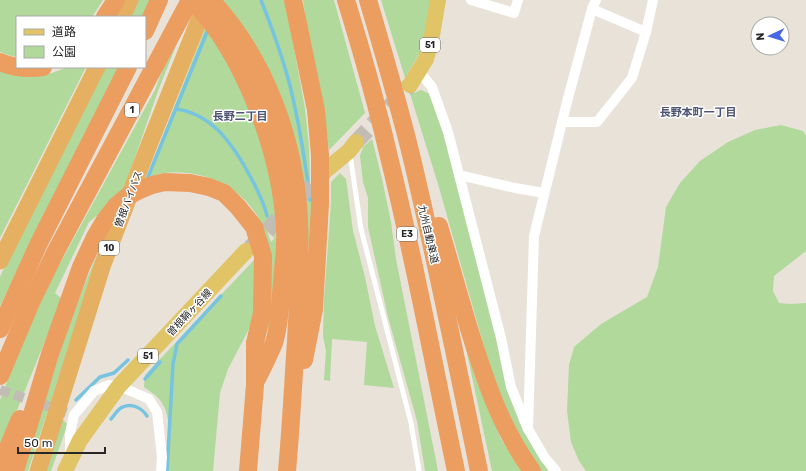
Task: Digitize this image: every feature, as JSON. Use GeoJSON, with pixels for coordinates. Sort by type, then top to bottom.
{"type":"FeatureCollection","features":[{"type":"Feature","properties":{"kind":"highway"},"geometry":{"type":"LineString","coordinates":[[106,16],[116,0]]}},
{"type":"Feature","properties":{"kind":"highway"},"geometry":{"type":"LineString","coordinates":[[122,16],[130,0]]}},
{"type":"Feature","properties":{"kind":"highway"},"geometry":{"type":"LineString","coordinates":[[146,29],[159,0]]}},
{"type":"Feature","properties":{"kind":"highway"},"geometry":{"type":"LineString","coordinates":[[191,0],[214,27],[231,54],[249,88],[265,128],[280,185],[285,229],[285,257],[279,318],[274,342],[255,385]]}},
{"type":"Feature","properties":{"kind":"highway","name":"1"},"geometry":{"type":"LineString","coordinates":[[0,376],[32,300],[83,200],[191,0]]}},
{"type":"Feature","properties":{"kind":"highway"},"geometry":{"type":"LineString","coordinates":[[290,438],[314,309],[320,204],[320,155],[316,110],[293,0]]}},
{"type":"Feature","properties":{"kind":"highway","name":"E3"},"geometry":{"type":"LineString","coordinates":[[346,0],[365,63],[390,158],[414,265],[455,470]]}},
{"type":"Feature","properties":{"kind":"highway","name":"九州自動車道"},"geometry":{"type":"LineString","coordinates":[[368,0],[385,56],[413,162],[436,263],[479,471]]}},
{"type":"Feature","properties":{"kind":"highway"},"geometry":{"type":"LineString","coordinates":[[212,3],[229,21],[245,45],[268,86],[282,123],[295,179],[299,221],[299,278],[287,471]]}},
{"type":"Feature","properties":{"kind":"highway","name":"曽根バイパス"},"geometry":{"type":"LineString","coordinates":[[38,471],[103,264],[212,3]]}},
{"type":"Feature","properties":{"kind":"highway"},"geometry":{"type":"LineString","coordinates":[[385,56],[432,200],[484,377],[507,432],[532,471]]}},
{"type":"Feature","properties":{"kind":"highway"},"geometry":{"type":"LineString","coordinates":[[0,62],[16,67]]}},
{"type":"Feature","properties":{"kind":"highway"},"geometry":{"type":"LineString","coordinates":[[23,68],[36,68]]}},
{"type":"Feature","properties":{"kind":"highway"},"geometry":{"type":"LineString","coordinates":[[0,261],[96,68]]}},
{"type":"Feature","properties":{"kind":"highway","name":"1"},"geometry":{"type":"LineString","coordinates":[[0,329],[39,243],[128,68]]}},
{"type":"Feature","properties":{"kind":"highway"},"geometry":{"type":"LineString","coordinates":[[15,471],[50,354],[81,267],[95,237],[105,220],[116,206],[128,196],[152,184],[166,182],[190,183],[209,187],[224,193],[238,207],[254,227],[263,256],[262,313],[254,343],[255,385],[248,471]]}},
{"type":"Feature","properties":{"kind":"highway"},"geometry":{"type":"LineString","coordinates":[[0,467],[50,354]]}},
{"type":"Feature","properties":{"kind":"main road","name":"51"},"geometry":{"type":"LineString","coordinates":[[410,85],[426,59],[431,42],[438,0]]}},
{"type":"Feature","properties":{"kind":"main road"},"geometry":{"type":"LineString","coordinates":[[325,171],[353,147]]}},
{"type":"Feature","properties":{"kind":"main road","name":"曽根鞘ヶ谷線"},"geometry":{"type":"LineString","coordinates":[[67,466],[80,440],[119,386],[246,252]]}},
{"type":"Feature","properties":{"kind":"street"},"geometry":{"type":"LineString","coordinates":[[471,0],[514,14],[518,0]]}},
{"type":"Feature","properties":{"kind":"street"},"geometry":{"type":"LineString","coordinates":[[562,122],[597,122],[632,78],[646,32],[653,0]]}},
{"type":"Feature","properties":{"kind":"street"},"geometry":{"type":"LineString","coordinates":[[528,429],[534,236],[562,122],[594,5],[646,32]]}},
{"type":"Feature","properties":{"kind":"street"},"geometry":{"type":"LineString","coordinates":[[418,70],[432,87],[448,132],[501,338],[511,386],[528,429],[545,458],[556,471]]}},
{"type":"Feature","properties":{"kind":"street"},"geometry":{"type":"LineString","coordinates":[[459,175],[544,193]]}},
{"type":"Feature","properties":{"kind":"street"},"geometry":{"type":"LineString","coordinates":[[119,386],[149,399],[157,412],[162,457],[161,471]]}},
{"type":"Feature","properties":{"kind":"lane"},"geometry":{"type":"LineString","coordinates":[[353,147],[360,229],[411,423],[419,471]]}},
{"type":"Feature","properties":{"kind":"green space"},"geometry":{"type":"Polygon","coordinates":[[[0,0],[103,0],[93,16],[16,16],[16,57],[0,52],[0,0]]]}},
{"type":"Feature","properties":{"kind":"green space"},"geometry":{"type":"Polygon","coordinates":[[[137,0],[151,0],[144,16],[129,16],[137,0]]]}},
{"type":"Feature","properties":{"kind":"green space"},"geometry":{"type":"Polygon","coordinates":[[[221,0],[285,0],[305,108],[309,146],[311,205],[307,270],[221,0]]]}},
{"type":"Feature","properties":{"kind":"green space"},"geometry":{"type":"Polygon","coordinates":[[[303,0],[334,0],[365,113],[329,150],[323,105],[307,30],[303,0]]]}},
{"type":"Feature","properties":{"kind":"green space"},"geometry":{"type":"Polygon","coordinates":[[[381,0],[434,0],[430,36],[407,74],[414,93],[421,90],[435,98],[519,422],[548,471],[541,471],[521,443],[498,390],[489,364],[438,184],[381,0]]]}},
{"type":"Feature","properties":{"kind":"green space"},"geometry":{"type":"Polygon","coordinates":[[[187,18],[158,91],[124,189],[89,222],[55,293],[62,299],[0,452],[0,400],[46,289],[155,90],[168,55],[187,18]]]}},
{"type":"Feature","properties":{"kind":"green space"},"geometry":{"type":"Polygon","coordinates":[[[205,29],[219,48],[249,104],[270,174],[275,210],[276,246],[270,333],[268,333],[261,223],[254,210],[233,190],[207,177],[178,172],[163,173],[146,178],[205,29]],[[268,219],[264,222],[271,242],[274,239],[268,219]]]}},
{"type":"Feature","properties":{"kind":"green space"},"geometry":{"type":"Polygon","coordinates":[[[64,68],[85,68],[0,238],[0,71],[8,74],[34,76],[64,68]]]}},
{"type":"Feature","properties":{"kind":"green space"},"geometry":{"type":"Polygon","coordinates":[[[103,68],[120,68],[0,306],[0,277],[14,246],[103,68]]]}},
{"type":"Feature","properties":{"kind":"green space"},"geometry":{"type":"Polygon","coordinates":[[[781,125],[803,131],[806,136],[806,251],[774,276],[773,291],[779,303],[806,303],[806,471],[586,471],[579,461],[571,442],[567,411],[569,365],[574,347],[601,324],[647,297],[658,267],[666,207],[680,183],[700,161],[728,142],[755,130],[781,125]]]}},
{"type":"Feature","properties":{"kind":"green space"},"geometry":{"type":"Polygon","coordinates":[[[372,139],[391,222],[396,259],[438,471],[425,471],[417,421],[388,317],[368,227],[368,198],[363,182],[360,156],[363,147],[372,139]]]}},
{"type":"Feature","properties":{"kind":"green space"},"geometry":{"type":"Polygon","coordinates":[[[340,173],[346,179],[353,231],[365,277],[375,326],[394,388],[364,385],[367,342],[332,339],[330,381],[324,380],[326,351],[323,336],[324,300],[331,182],[340,173]]]}},
{"type":"Feature","properties":{"kind":"green space"},"geometry":{"type":"Polygon","coordinates":[[[105,237],[28,471],[24,471],[70,323],[92,265],[105,237]]]}},
{"type":"Feature","properties":{"kind":"green space"},"geometry":{"type":"Polygon","coordinates":[[[256,258],[256,307],[250,327],[228,369],[220,393],[213,471],[166,471],[169,424],[164,406],[154,394],[144,387],[145,375],[256,258]]]}},
{"type":"Feature","properties":{"kind":"green space"},"geometry":{"type":"Polygon","coordinates":[[[464,339],[477,382],[501,439],[521,471],[492,471],[464,339]]]}},
{"type":"Feature","properties":{"kind":"green space"},"geometry":{"type":"Polygon","coordinates":[[[62,419],[67,424],[66,429],[51,471],[45,471],[62,419]]]}},
{"type":"Feature","properties":{"kind":"waterway"},"geometry":{"type":"LineString","coordinates":[[261,0],[288,77],[297,115],[310,200]]}},
{"type":"Feature","properties":{"kind":"waterway"},"geometry":{"type":"LineString","coordinates":[[148,177],[207,32]]}},
{"type":"Feature","properties":{"kind":"waterway"},"geometry":{"type":"LineString","coordinates":[[176,109],[201,117],[221,133],[244,165],[262,201],[267,216]]}},
{"type":"Feature","properties":{"kind":"waterway"},"geometry":{"type":"LineString","coordinates":[[167,471],[173,364],[177,344],[221,296]]}},
{"type":"Feature","properties":{"kind":"waterway"},"geometry":{"type":"LineString","coordinates":[[76,400],[100,377],[114,373],[128,360]]}},
{"type":"Feature","properties":{"kind":"waterway"},"geometry":{"type":"LineString","coordinates":[[145,379],[160,362]]}},
{"type":"Feature","properties":{"kind":"waterway"},"geometry":{"type":"LineString","coordinates":[[111,419],[121,408],[126,406],[133,406],[140,409],[147,416]]}},
{"type":"Feature","properties":{"kind":"tunnel"},"geometry":{"type":"LineString","coordinates":[[356,142],[410,85]]}},
{"type":"Feature","properties":{"kind":"tunnel"},"geometry":{"type":"LineString","coordinates":[[250,248],[325,171]]}},
{"type":"Feature","properties":{"kind":"tunnel"},"geometry":{"type":"LineString","coordinates":[[0,390],[74,415]]}},
{"type":"Feature","properties":{"kind":"district","name":"長野本町一丁目"},"geometry":{"type":"Point","coordinates":[698,112]}},
{"type":"Feature","properties":{"kind":"district","name":"長野二丁目"},"geometry":{"type":"Point","coordinates":[240,116]}}]}
